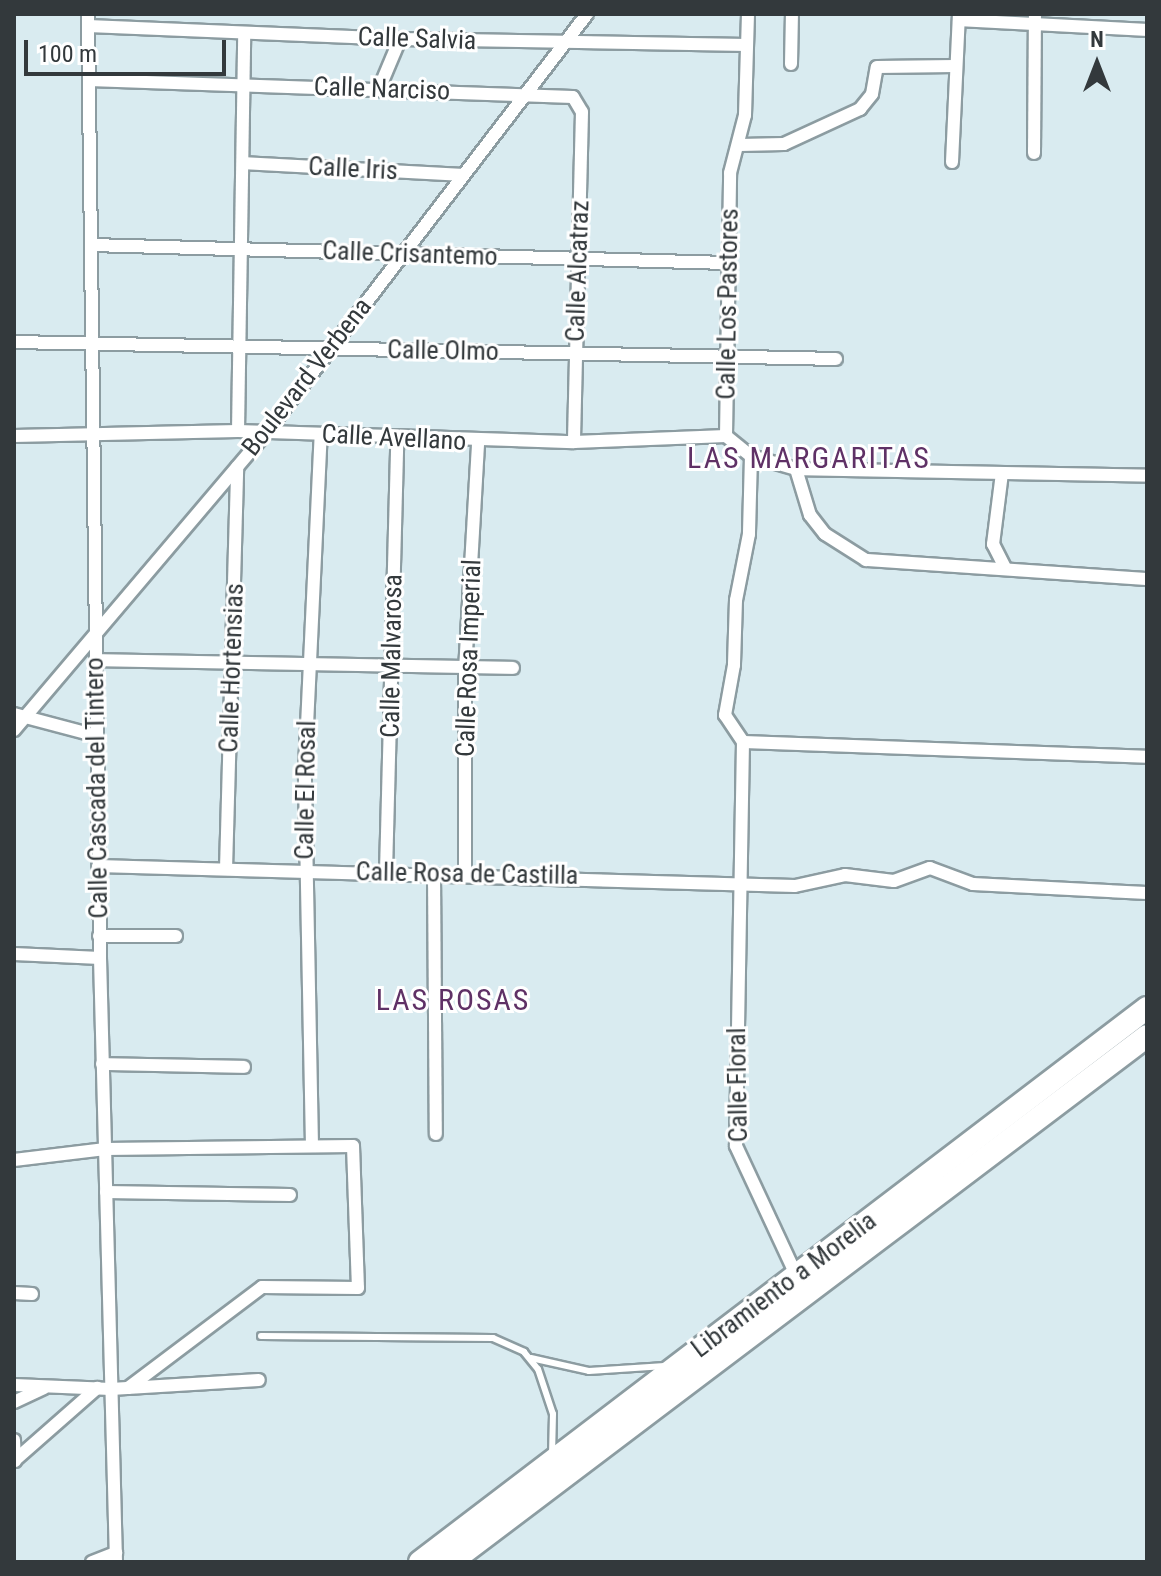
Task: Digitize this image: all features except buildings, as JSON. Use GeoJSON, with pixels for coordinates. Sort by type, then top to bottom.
{"type":"FeatureCollection","features":[{"type":"Feature","properties":{"kind":"highway","name":"Libramiento a Morelia"},"geometry":{"type":"LineString","coordinates":[[420,1562],[1147,1008]]}},
{"type":"Feature","properties":{"kind":"highway","name":"Libramiento a Morelia"},"geometry":{"type":"LineString","coordinates":[[451,1562],[1147,1036]]}},
{"type":"Feature","properties":{"kind":"street"},"geometry":{"type":"LineString","coordinates":[[165,14],[165,30]]}},
{"type":"Feature","properties":{"kind":"street","name":"Boulevard Verbena"},"geometry":{"type":"LineString","coordinates":[[14,730],[20,715],[96,633],[267,432],[587,14]]}},
{"type":"Feature","properties":{"kind":"street","name":"Calle Los Pastores"},"geometry":{"type":"LineString","coordinates":[[726,436],[730,173],[740,145],[748,14]]}},
{"type":"Feature","properties":{"kind":"street"},"geometry":{"type":"LineString","coordinates":[[791,64],[792,14]]}},
{"type":"Feature","properties":{"kind":"street"},"geometry":{"type":"LineString","coordinates":[[952,162],[959,17],[1035,19],[1147,30]]}},
{"type":"Feature","properties":{"kind":"street"},"geometry":{"type":"LineString","coordinates":[[1034,153],[1035,19]]}},
{"type":"Feature","properties":{"kind":"street","name":"Calle Salvia"},"geometry":{"type":"LineString","coordinates":[[88,20],[165,30],[400,39],[747,45]]}},
{"type":"Feature","properties":{"kind":"street","name":"Calle Cascada del Tintero"},"geometry":{"type":"LineString","coordinates":[[88,20],[99,936],[116,1558]]}},
{"type":"Feature","properties":{"kind":"street"},"geometry":{"type":"LineString","coordinates":[[238,431],[244,33]]}},
{"type":"Feature","properties":{"kind":"street"},"geometry":{"type":"LineString","coordinates":[[379,89],[400,39]]}},
{"type":"Feature","properties":{"kind":"street"},"geometry":{"type":"LineString","coordinates":[[740,145],[784,144],[860,109],[872,94],[877,67],[955,66]]}},
{"type":"Feature","properties":{"kind":"street","name":"Calle Narciso"},"geometry":{"type":"LineString","coordinates":[[89,80],[568,95],[577,101]]}},
{"type":"Feature","properties":{"kind":"street","name":"Calle Alcatraz"},"geometry":{"type":"LineString","coordinates":[[574,442],[582,112],[577,101]]}},
{"type":"Feature","properties":{"kind":"street","name":"Calle Iris"},"geometry":{"type":"LineString","coordinates":[[243,163],[463,175]]}},
{"type":"Feature","properties":{"kind":"street","name":"Calle Crisantemo"},"geometry":{"type":"LineString","coordinates":[[91,245],[729,263]]}},
{"type":"Feature","properties":{"kind":"street","name":"Calle Olmo"},"geometry":{"type":"LineString","coordinates":[[14,342],[241,343],[286,350],[329,348],[836,359]]}},
{"type":"Feature","properties":{"kind":"street","name":"Calle Avellano"},"geometry":{"type":"LineString","coordinates":[[14,436],[93,437],[238,431],[478,442],[726,436]]}},
{"type":"Feature","properties":{"kind":"street","name":"Calle El Rosal"},"geometry":{"type":"LineString","coordinates":[[312,1146],[305,871],[308,666],[321,434]]}},
{"type":"Feature","properties":{"kind":"street"},"geometry":{"type":"LineString","coordinates":[[726,436],[751,456],[796,469],[1147,476]]}},
{"type":"Feature","properties":{"kind":"street","name":"Calle Malvarosa"},"geometry":{"type":"LineString","coordinates":[[386,872],[397,439]]}},
{"type":"Feature","properties":{"kind":"street","name":"Calle Rosa Imperial"},"geometry":{"type":"LineString","coordinates":[[465,874],[465,670],[478,442]]}},
{"type":"Feature","properties":{"kind":"street"},"geometry":{"type":"LineString","coordinates":[[751,456],[749,534],[736,600],[734,665],[725,715],[743,742],[1147,757]]}},
{"type":"Feature","properties":{"kind":"street","name":"Calle Hortensias"},"geometry":{"type":"LineString","coordinates":[[226,869],[237,467]]}},
{"type":"Feature","properties":{"kind":"street"},"geometry":{"type":"LineString","coordinates":[[796,469],[805,503],[825,534],[866,560],[1147,579]]}},
{"type":"Feature","properties":{"kind":"street"},"geometry":{"type":"LineString","coordinates":[[1002,473],[993,544],[1006,569]]}},
{"type":"Feature","properties":{"kind":"street"},"geometry":{"type":"LineString","coordinates":[[96,660],[465,670],[513,668]]}},
{"type":"Feature","properties":{"kind":"street"},"geometry":{"type":"LineString","coordinates":[[20,715],[97,736]]}},
{"type":"Feature","properties":{"kind":"street","name":"Calle Floral"},"geometry":{"type":"LineString","coordinates":[[743,742],[736,1146],[797,1277]]}},
{"type":"Feature","properties":{"kind":"street","name":"Calle Rosa de Castilla"},"geometry":{"type":"LineString","coordinates":[[98,866],[740,880],[795,886],[845,875],[894,881],[930,868],[973,884],[1147,893]]}},
{"type":"Feature","properties":{"kind":"street"},"geometry":{"type":"LineString","coordinates":[[434,874],[436,1134]]}},
{"type":"Feature","properties":{"kind":"street"},"geometry":{"type":"LineString","coordinates":[[99,936],[176,936]]}},
{"type":"Feature","properties":{"kind":"street"},"geometry":{"type":"LineString","coordinates":[[14,954],[100,958]]}},
{"type":"Feature","properties":{"kind":"street"},"geometry":{"type":"LineString","coordinates":[[102,1064],[244,1067]]}},
{"type":"Feature","properties":{"kind":"street"},"geometry":{"type":"LineString","coordinates":[[14,1160],[105,1149],[353,1146],[358,1288],[262,1287],[128,1388]]}},
{"type":"Feature","properties":{"kind":"street"},"geometry":{"type":"LineString","coordinates":[[106,1192],[290,1195]]}},
{"type":"Feature","properties":{"kind":"street"},"geometry":{"type":"LineString","coordinates":[[14,1293],[32,1294]]}},
{"type":"Feature","properties":{"kind":"street"},"geometry":{"type":"LineString","coordinates":[[14,1385],[111,1389],[259,1380]]}},
{"type":"Feature","properties":{"kind":"street"},"geometry":{"type":"LineString","coordinates":[[14,1402],[45,1387]]}},
{"type":"Feature","properties":{"kind":"street"},"geometry":{"type":"LineString","coordinates":[[14,1461],[97,1388]]}},
{"type":"Feature","properties":{"kind":"street"},"geometry":{"type":"LineString","coordinates":[[14,1440],[14,1461]]}},
{"type":"Feature","properties":{"kind":"street"},"geometry":{"type":"LineString","coordinates":[[92,1562],[116,1558]]}},
{"type":"Feature","properties":{"kind":"lane"},"geometry":{"type":"LineString","coordinates":[[261,1336],[493,1338],[531,1358],[560,1366],[619,1372],[679,1363]]}},
{"type":"Feature","properties":{"kind":"lane"},"geometry":{"type":"LineString","coordinates":[[531,1358],[553,1414],[551,1462]]}},
{"type":"Feature","properties":{"kind":"district","name":"LAS MARGARITAS"},"geometry":{"type":"Point","coordinates":[809,458]}},
{"type":"Feature","properties":{"kind":"district","name":"LAS ROSAS"},"geometry":{"type":"Point","coordinates":[453,1000]}}]}
